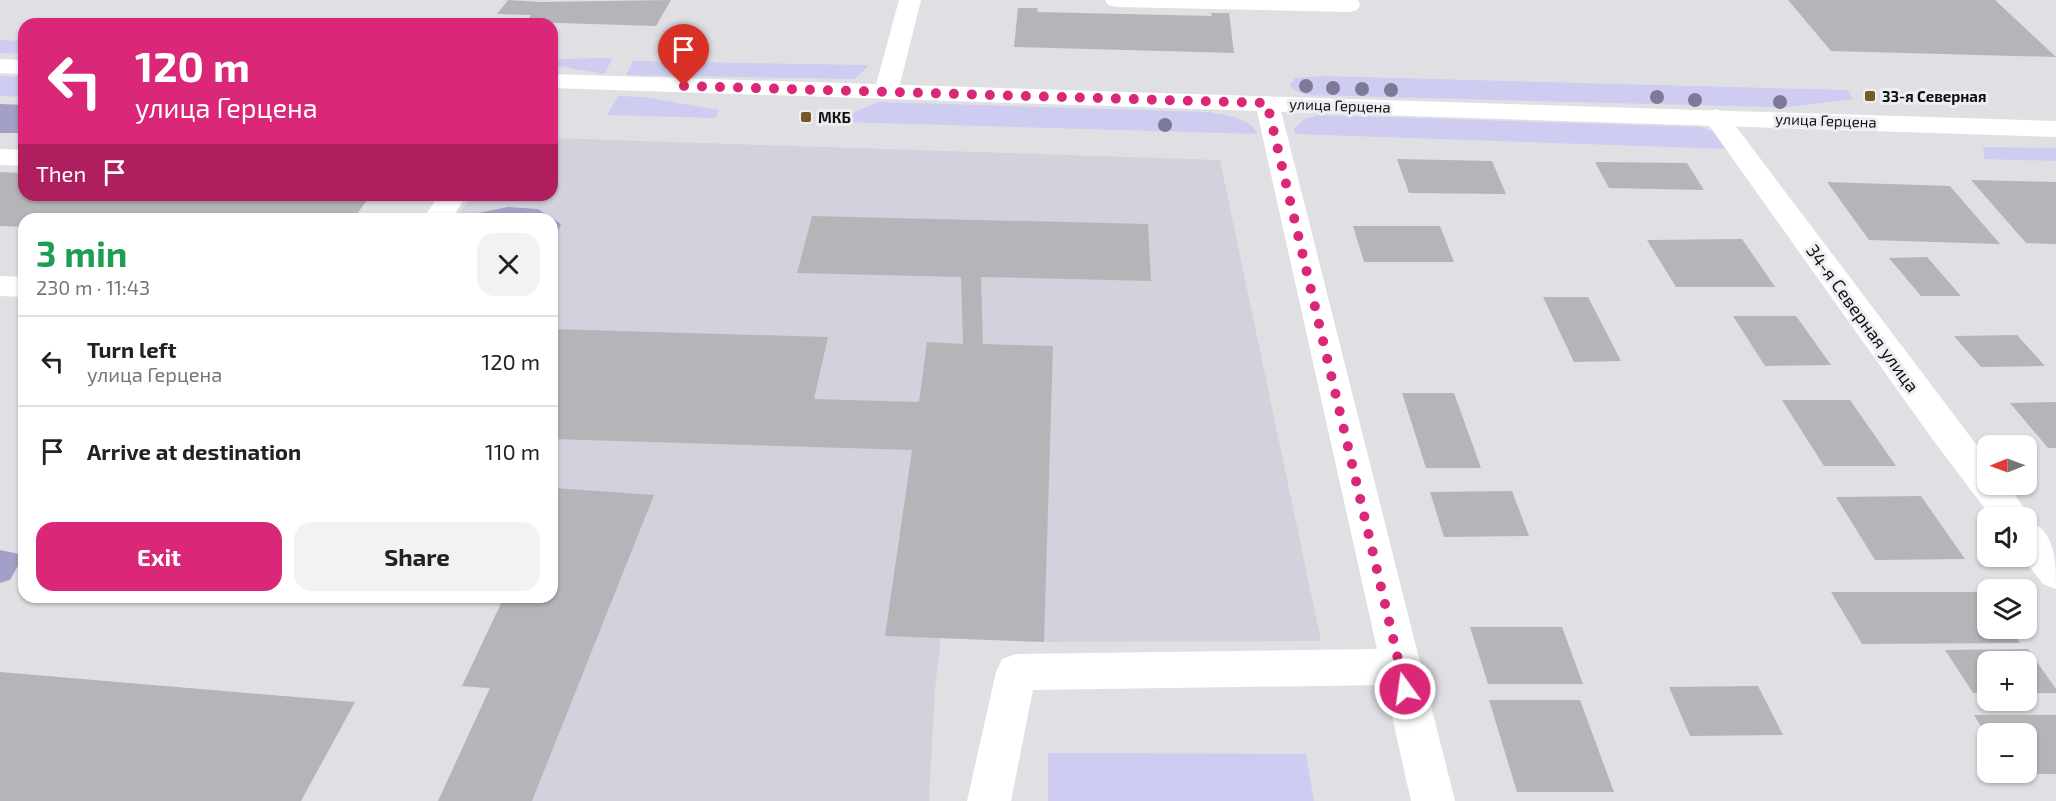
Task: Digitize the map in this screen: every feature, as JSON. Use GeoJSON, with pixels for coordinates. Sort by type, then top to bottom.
{"type":"FeatureCollection","features":[{"type":"Feature","properties":{"kind":"main road"},"geometry":{"type":"LineString","coordinates":[[886,92],[910,0]]}},
{"type":"Feature","properties":{"kind":"main road"},"geometry":{"type":"LineString","coordinates":[[1116,0],[1349,5],[1347,0]]}},
{"type":"Feature","properties":{"kind":"main road"},"geometry":{"type":"LineString","coordinates":[[0,66],[18,67]]}},
{"type":"Feature","properties":{"kind":"main road","name":"улица Герцена"},"geometry":{"type":"LineString","coordinates":[[558,81],[2056,129]]}},
{"type":"Feature","properties":{"kind":"main road"},"geometry":{"type":"LineString","coordinates":[[1267,103],[1433,801]]}},
{"type":"Feature","properties":{"kind":"main road","name":"34-я Северная улица"},"geometry":{"type":"LineString","coordinates":[[1716,117],[1945,431],[2004,507]]}},
{"type":"Feature","properties":{"kind":"main road"},"geometry":{"type":"LineString","coordinates":[[0,157],[18,158]]}},
{"type":"Feature","properties":{"kind":"main road"},"geometry":{"type":"LineString","coordinates":[[0,286],[18,287]]}},
{"type":"Feature","properties":{"kind":"main road"},"geometry":{"type":"LineString","coordinates":[[2037,549],[2056,573]]}},
{"type":"Feature","properties":{"kind":"main road"},"geometry":{"type":"LineString","coordinates":[[989,801],[1016,672],[1400,667]]}},
{"type":"Feature","properties":{"kind":"shaded area"},"geometry":{"type":"Polygon","coordinates":[[[0,40],[18,41],[18,54],[0,53],[0,40]]]}},
{"type":"Feature","properties":{"kind":"shaded area"},"geometry":{"type":"Polygon","coordinates":[[[613,58],[604,74],[558,66],[558,59],[613,58]]]}},
{"type":"Feature","properties":{"kind":"shaded area"},"geometry":{"type":"Polygon","coordinates":[[[633,61],[869,65],[855,79],[626,75],[633,61]]]}},
{"type":"Feature","properties":{"kind":"shaded area"},"geometry":{"type":"Polygon","coordinates":[[[0,76],[18,77],[18,97],[0,96],[0,76]]]}},
{"type":"Feature","properties":{"kind":"shaded area"},"geometry":{"type":"Polygon","coordinates":[[[1322,76],[1848,90],[1853,99],[1771,107],[1306,95],[1289,85],[1295,78],[1322,76]]]}},
{"type":"Feature","properties":{"kind":"shaded area"},"geometry":{"type":"Polygon","coordinates":[[[618,96],[644,97],[719,110],[716,118],[607,115],[618,96]]]}},
{"type":"Feature","properties":{"kind":"shaded area"},"geometry":{"type":"Polygon","coordinates":[[[879,102],[1210,112],[1244,121],[1258,134],[840,122],[859,110],[879,102]]]}},
{"type":"Feature","properties":{"kind":"shaded area"},"geometry":{"type":"Polygon","coordinates":[[[0,104],[18,105],[18,133],[0,133],[0,104]]]}},
{"type":"Feature","properties":{"kind":"shaded area"},"geometry":{"type":"Polygon","coordinates":[[[1319,115],[1701,127],[1718,133],[1729,149],[1295,134],[1294,129],[1304,119],[1319,115]]]}},
{"type":"Feature","properties":{"kind":"shaded area"},"geometry":{"type":"Polygon","coordinates":[[[558,138],[1220,160],[1321,641],[1044,642],[941,638],[935,688],[929,801],[438,801],[490,689],[462,686],[502,603],[558,603],[558,213],[458,213],[469,201],[558,201],[558,138]]]}},
{"type":"Feature","properties":{"kind":"shaded area"},"geometry":{"type":"Polygon","coordinates":[[[1983,147],[2056,148],[2056,161],[1984,159],[1983,147]]]}},
{"type":"Feature","properties":{"kind":"shaded area"},"geometry":{"type":"Polygon","coordinates":[[[508,207],[538,209],[544,213],[478,213],[508,207]]]}},
{"type":"Feature","properties":{"kind":"shaded area"},"geometry":{"type":"Polygon","coordinates":[[[0,550],[18,554],[18,566],[10,580],[0,583],[0,550]]]}},
{"type":"Feature","properties":{"kind":"shaded area"},"geometry":{"type":"Polygon","coordinates":[[[1048,753],[1306,754],[1314,801],[1048,801],[1048,753]]]}},
{"type":"Feature","properties":{"kind":"building"},"geometry":{"type":"Polygon","coordinates":[[[508,0],[541,2],[671,0],[656,26],[558,23],[558,18],[529,18],[531,15],[497,14],[508,0]]]}},
{"type":"Feature","properties":{"kind":"building"},"geometry":{"type":"Polygon","coordinates":[[[1788,0],[1995,0],[2056,57],[1831,51],[1788,0]]]}},
{"type":"Feature","properties":{"kind":"building"},"geometry":{"type":"Polygon","coordinates":[[[1018,8],[1038,8],[1037,12],[1212,16],[1211,13],[1229,13],[1234,53],[1014,47],[1018,8]]]}},
{"type":"Feature","properties":{"kind":"building"},"geometry":{"type":"Polygon","coordinates":[[[1397,159],[1492,161],[1506,194],[1409,193],[1397,159]]]}},
{"type":"Feature","properties":{"kind":"building"},"geometry":{"type":"Polygon","coordinates":[[[1595,162],[1687,163],[1704,190],[1609,188],[1595,162]]]}},
{"type":"Feature","properties":{"kind":"building"},"geometry":{"type":"Polygon","coordinates":[[[0,172],[18,173],[18,201],[366,201],[358,213],[18,213],[18,227],[0,226],[0,172]]]}},
{"type":"Feature","properties":{"kind":"building"},"geometry":{"type":"Polygon","coordinates":[[[1971,180],[2056,182],[2056,244],[2026,243],[1971,180]]]}},
{"type":"Feature","properties":{"kind":"building"},"geometry":{"type":"Polygon","coordinates":[[[1827,182],[1950,186],[2000,244],[1869,240],[1827,182]]]}},
{"type":"Feature","properties":{"kind":"building"},"geometry":{"type":"Polygon","coordinates":[[[812,216],[1148,224],[1151,281],[981,277],[983,344],[1053,346],[1044,642],[885,636],[912,450],[558,439],[558,329],[828,337],[814,399],[919,402],[927,342],[963,344],[961,277],[797,273],[812,216]]]}},
{"type":"Feature","properties":{"kind":"building"},"geometry":{"type":"Polygon","coordinates":[[[1353,226],[1440,226],[1454,262],[1364,262],[1353,226]]]}},
{"type":"Feature","properties":{"kind":"building"},"geometry":{"type":"Polygon","coordinates":[[[1742,239],[1775,287],[1676,287],[1647,240],[1742,239]]]}},
{"type":"Feature","properties":{"kind":"building"},"geometry":{"type":"Polygon","coordinates":[[[1927,257],[1961,296],[1921,296],[1889,258],[1927,257]]]}},
{"type":"Feature","properties":{"kind":"building"},"geometry":{"type":"Polygon","coordinates":[[[1543,297],[1588,297],[1621,361],[1574,362],[1543,297]]]}},
{"type":"Feature","properties":{"kind":"building"},"geometry":{"type":"Polygon","coordinates":[[[1733,316],[1796,316],[1831,365],[1765,366],[1733,316]]]}},
{"type":"Feature","properties":{"kind":"building"},"geometry":{"type":"Polygon","coordinates":[[[2017,335],[2045,366],[1981,367],[1954,336],[2017,335]]]}},
{"type":"Feature","properties":{"kind":"building"},"geometry":{"type":"Polygon","coordinates":[[[1402,393],[1454,393],[1481,468],[1426,468],[1402,393]]]}},
{"type":"Feature","properties":{"kind":"building"},"geometry":{"type":"Polygon","coordinates":[[[1782,400],[1850,400],[1896,466],[1824,466],[1782,400]]]}},
{"type":"Feature","properties":{"kind":"building"},"geometry":{"type":"Polygon","coordinates":[[[2056,402],[2056,448],[2048,448],[2010,403],[2056,402]]]}},
{"type":"Feature","properties":{"kind":"building"},"geometry":{"type":"Polygon","coordinates":[[[558,488],[654,495],[532,801],[438,801],[490,688],[462,686],[501,603],[558,603],[558,488]]]}},
{"type":"Feature","properties":{"kind":"building"},"geometry":{"type":"Polygon","coordinates":[[[1512,491],[1529,536],[1444,537],[1430,492],[1512,491]]]}},
{"type":"Feature","properties":{"kind":"building"},"geometry":{"type":"Polygon","coordinates":[[[1921,496],[1965,559],[1875,560],[1836,497],[1921,496]]]}},
{"type":"Feature","properties":{"kind":"building"},"geometry":{"type":"Polygon","coordinates":[[[1831,592],[1977,592],[1977,639],[2017,639],[2020,643],[1862,644],[1831,592]]]}},
{"type":"Feature","properties":{"kind":"building"},"geometry":{"type":"Polygon","coordinates":[[[1470,627],[1562,627],[1583,684],[1488,684],[1470,627]]]}},
{"type":"Feature","properties":{"kind":"building"},"geometry":{"type":"Polygon","coordinates":[[[2028,649],[2029,651],[1977,651],[1977,693],[1973,693],[1945,650],[2028,649]]]}},
{"type":"Feature","properties":{"kind":"building"},"geometry":{"type":"Polygon","coordinates":[[[2037,662],[2056,689],[2056,693],[2037,693],[2037,662]]]}},
{"type":"Feature","properties":{"kind":"building"},"geometry":{"type":"Polygon","coordinates":[[[0,672],[355,702],[301,801],[0,801],[0,672]]]}},
{"type":"Feature","properties":{"kind":"building"},"geometry":{"type":"Polygon","coordinates":[[[1758,686],[1783,735],[1690,736],[1669,687],[1758,686]]]}},
{"type":"Feature","properties":{"kind":"building"},"geometry":{"type":"Polygon","coordinates":[[[1489,700],[1580,700],[1614,792],[1517,792],[1489,700]]]}},
{"type":"Feature","properties":{"kind":"building"},"geometry":{"type":"Polygon","coordinates":[[[1974,715],[2056,715],[2056,774],[2037,774],[2037,723],[1979,723],[1974,715]]]}},
{"type":"Feature","properties":{"kind":"place","name":"33-я Северная"},"geometry":{"type":"Point","coordinates":[1870,96]}},
{"type":"Feature","properties":{"kind":"place","name":"МКБ"},"geometry":{"type":"Point","coordinates":[806,117]}},
{"type":"Feature","properties":{"kind":"route"},"geometry":{"type":"LineString","coordinates":[[684,86],[1267,103],[1405,689]]}}]}
